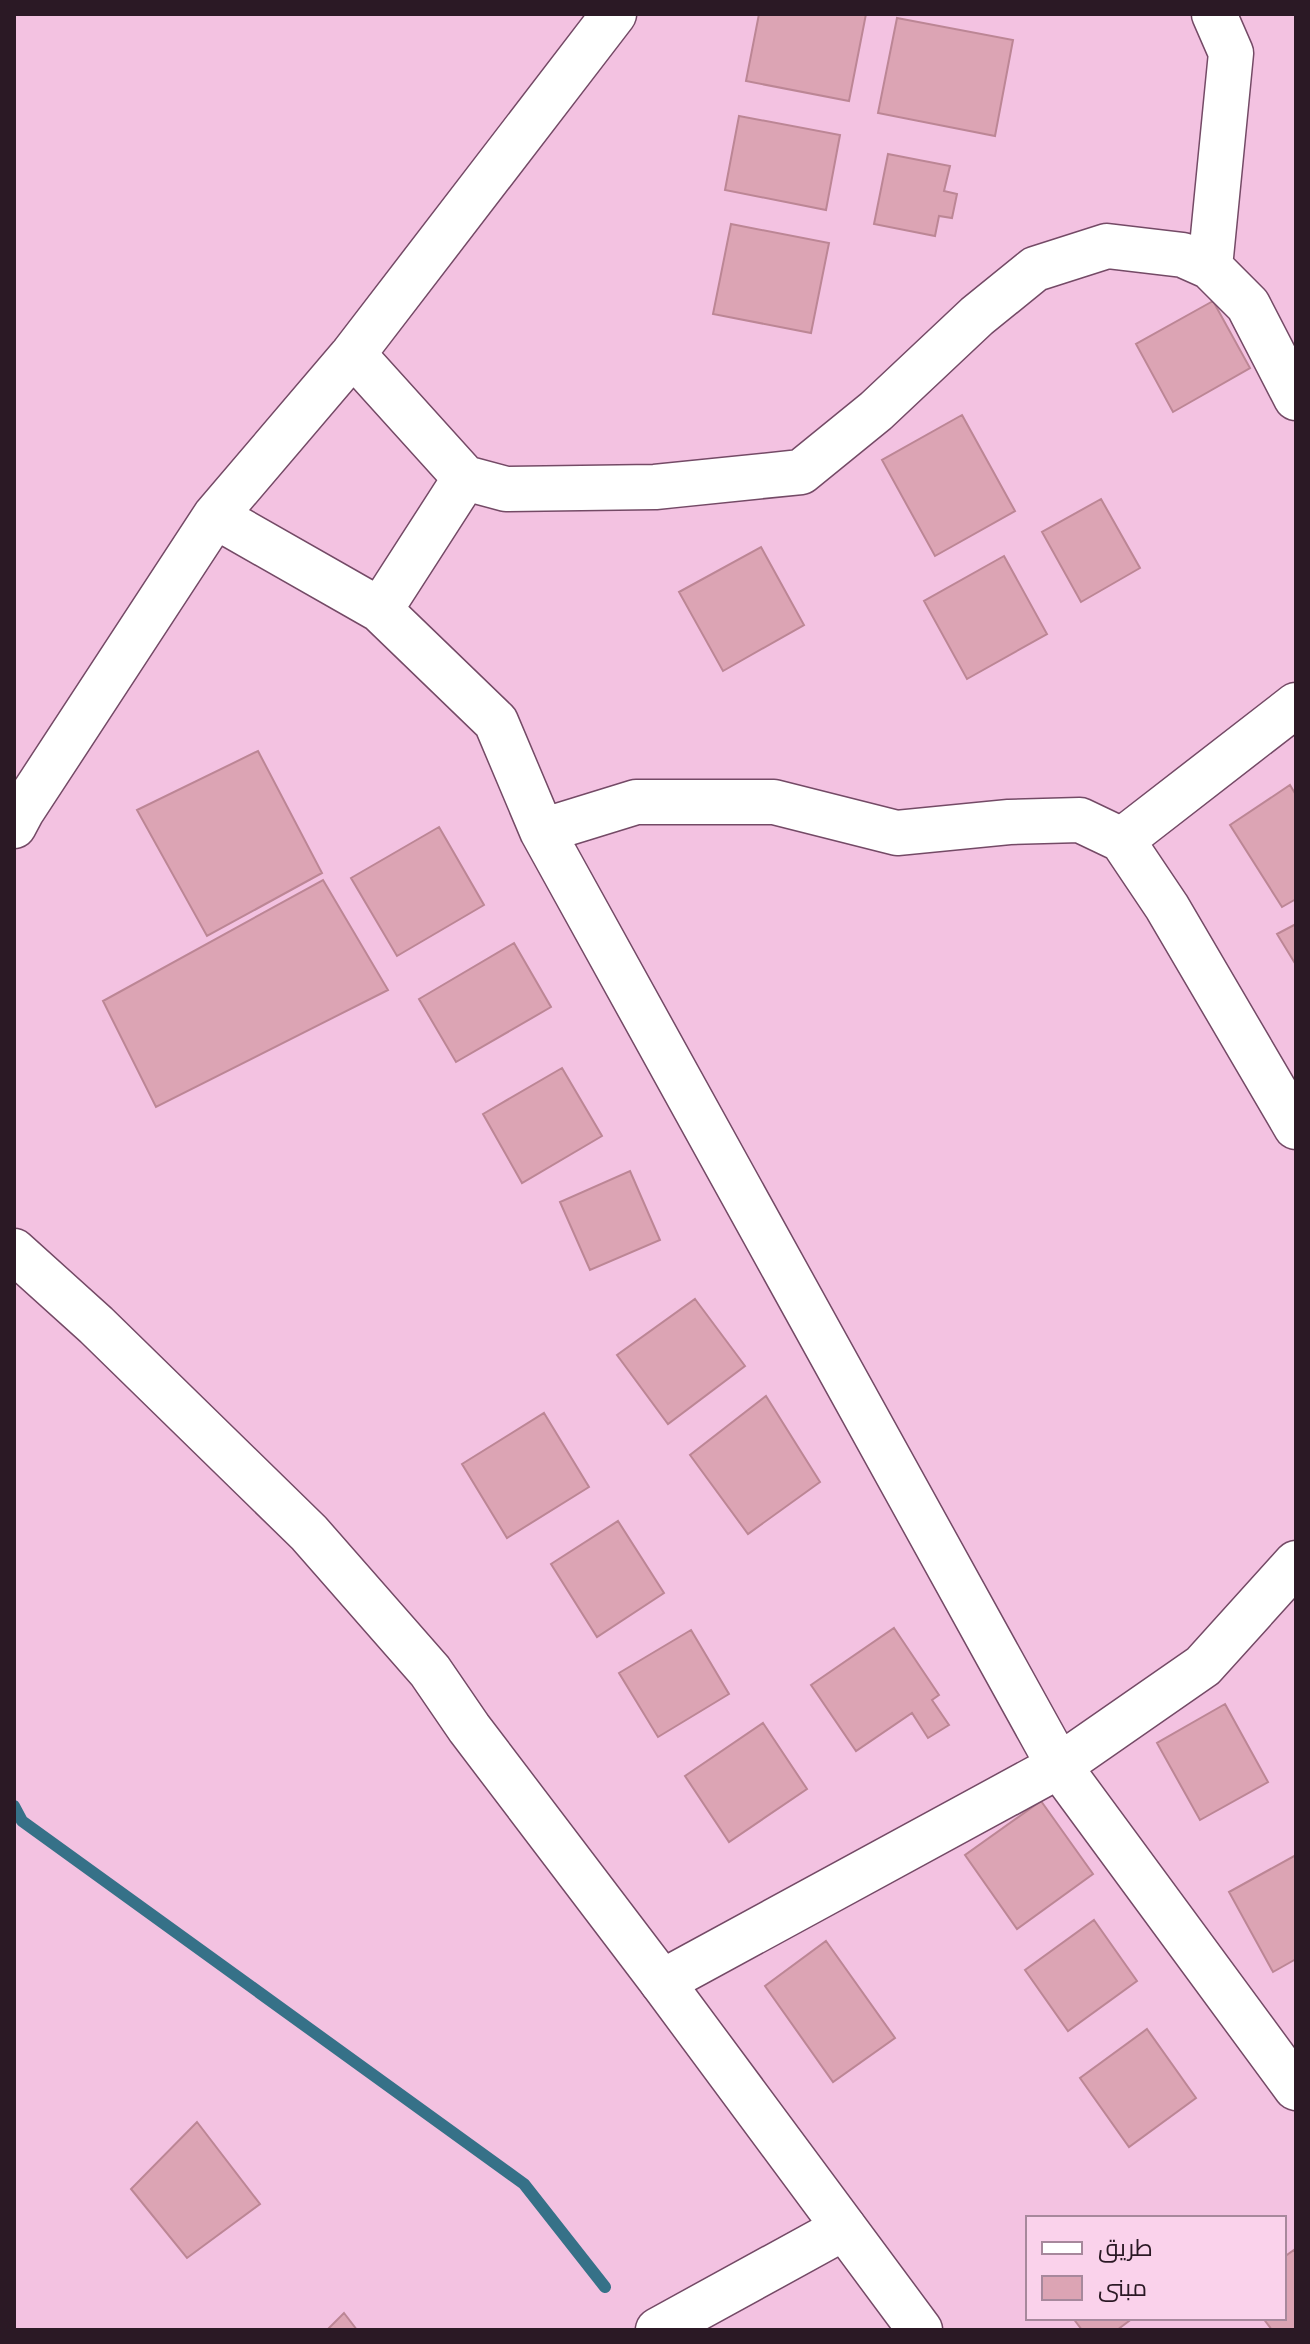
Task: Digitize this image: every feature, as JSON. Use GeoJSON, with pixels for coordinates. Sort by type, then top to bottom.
{"type":"FeatureCollection","features":[{"type":"Feature","properties":{"kind":"street"},"geometry":{"type":"LineString","coordinates":[[14,826],[215,516],[353,354],[614,14]]}},
{"type":"Feature","properties":{"kind":"street"},"geometry":{"type":"LineString","coordinates":[[1210,267],[1231,53],[1214,14]]}},
{"type":"Feature","properties":{"kind":"street"},"geometry":{"type":"LineString","coordinates":[[353,354],[465,478],[506,489],[655,487],[801,472],[876,411],[977,316],[1035,269],[1107,246],[1183,255],[1210,267],[1248,305],[1296,398]]}},
{"type":"Feature","properties":{"kind":"street"},"geometry":{"type":"LineString","coordinates":[[380,610],[465,478]]}},
{"type":"Feature","properties":{"kind":"street"},"geometry":{"type":"LineString","coordinates":[[215,516],[380,610],[496,722],[542,831],[1059,1766],[1296,2088]]}},
{"type":"Feature","properties":{"kind":"street"},"geometry":{"type":"LineString","coordinates":[[1122,840],[1296,705]]}},
{"type":"Feature","properties":{"kind":"street"},"geometry":{"type":"LineString","coordinates":[[542,831],[636,802],[774,802],[897,833],[1009,822],[1080,820],[1122,840],[1167,907],[1296,1127]]}},
{"type":"Feature","properties":{"kind":"street"},"geometry":{"type":"LineString","coordinates":[[14,1251],[96,1325],[309,1533],[430,1671],[469,1728],[920,2330]]}},
{"type":"Feature","properties":{"kind":"street"},"geometry":{"type":"LineString","coordinates":[[662,1982],[1059,1766],[1203,1666],[1296,1563]]}},
{"type":"Feature","properties":{"kind":"street"},"geometry":{"type":"LineString","coordinates":[[658,2330],[844,2228]]}},
{"type":"Feature","properties":{"kind":"building"},"geometry":{"type":"Polygon","coordinates":[[[759,14],[866,14],[849,101],[746,81],[759,14]]]}},
{"type":"Feature","properties":{"kind":"building"},"geometry":{"type":"Polygon","coordinates":[[[897,18],[1013,40],[995,136],[878,113],[897,18]]]}},
{"type":"Feature","properties":{"kind":"building"},"geometry":{"type":"Polygon","coordinates":[[[739,116],[840,135],[826,210],[725,190],[739,116]]]}},
{"type":"Feature","properties":{"kind":"building"},"geometry":{"type":"Polygon","coordinates":[[[888,154],[950,166],[944,191],[957,194],[952,218],[939,216],[935,236],[874,224],[888,154]]]}},
{"type":"Feature","properties":{"kind":"building"},"geometry":{"type":"Polygon","coordinates":[[[731,224],[829,243],[811,333],[713,314],[731,224]]]}},
{"type":"Feature","properties":{"kind":"building"},"geometry":{"type":"Polygon","coordinates":[[[1213,301],[1250,368],[1173,412],[1136,344],[1213,301]]]}},
{"type":"Feature","properties":{"kind":"building"},"geometry":{"type":"Polygon","coordinates":[[[962,415],[1015,511],[935,556],[882,460],[962,415]]]}},
{"type":"Feature","properties":{"kind":"building"},"geometry":{"type":"Polygon","coordinates":[[[1101,499],[1140,568],[1081,602],[1042,532],[1101,499]]]}},
{"type":"Feature","properties":{"kind":"building"},"geometry":{"type":"Polygon","coordinates":[[[761,547],[804,625],[723,671],[679,592],[761,547]]]}},
{"type":"Feature","properties":{"kind":"building"},"geometry":{"type":"Polygon","coordinates":[[[1004,556],[1047,634],[967,679],[924,601],[1004,556]]]}},
{"type":"Feature","properties":{"kind":"building"},"geometry":{"type":"Polygon","coordinates":[[[258,751],[322,873],[207,936],[137,810],[258,751]]]}},
{"type":"Feature","properties":{"kind":"building"},"geometry":{"type":"Polygon","coordinates":[[[1290,785],[1296,795],[1296,899],[1282,907],[1230,825],[1290,785]]]}},
{"type":"Feature","properties":{"kind":"building"},"geometry":{"type":"Polygon","coordinates":[[[439,827],[484,905],[397,956],[351,878],[439,827]]]}},
{"type":"Feature","properties":{"kind":"building"},"geometry":{"type":"Polygon","coordinates":[[[323,880],[388,990],[156,1107],[103,1001],[323,880]]]}},
{"type":"Feature","properties":{"kind":"building"},"geometry":{"type":"Polygon","coordinates":[[[1296,924],[1296,965],[1277,934],[1296,924]]]}},
{"type":"Feature","properties":{"kind":"building"},"geometry":{"type":"Polygon","coordinates":[[[514,943],[551,1007],[456,1062],[419,999],[514,943]]]}},
{"type":"Feature","properties":{"kind":"building"},"geometry":{"type":"Polygon","coordinates":[[[562,1068],[602,1136],[522,1183],[483,1114],[562,1068]]]}},
{"type":"Feature","properties":{"kind":"building"},"geometry":{"type":"Polygon","coordinates":[[[630,1171],[660,1240],[590,1270],[560,1202],[630,1171]]]}},
{"type":"Feature","properties":{"kind":"building"},"geometry":{"type":"Polygon","coordinates":[[[695,1299],[745,1366],[668,1424],[617,1355],[695,1299]]]}},
{"type":"Feature","properties":{"kind":"building"},"geometry":{"type":"Polygon","coordinates":[[[766,1396],[820,1482],[748,1534],[690,1455],[766,1396]]]}},
{"type":"Feature","properties":{"kind":"building"},"geometry":{"type":"Polygon","coordinates":[[[544,1413],[589,1487],[507,1538],[462,1464],[544,1413]]]}},
{"type":"Feature","properties":{"kind":"building"},"geometry":{"type":"Polygon","coordinates":[[[618,1521],[664,1593],[597,1637],[551,1564],[618,1521]]]}},
{"type":"Feature","properties":{"kind":"building"},"geometry":{"type":"Polygon","coordinates":[[[894,1628],[939,1695],[932,1700],[949,1725],[928,1738],[912,1713],[856,1751],[811,1685],[894,1628]]]}},
{"type":"Feature","properties":{"kind":"building"},"geometry":{"type":"Polygon","coordinates":[[[691,1630],[729,1694],[658,1737],[619,1673],[691,1630]]]}},
{"type":"Feature","properties":{"kind":"building"},"geometry":{"type":"Polygon","coordinates":[[[1225,1704],[1268,1782],[1200,1820],[1157,1743],[1225,1704]]]}},
{"type":"Feature","properties":{"kind":"building"},"geometry":{"type":"Polygon","coordinates":[[[763,1723],[807,1789],[729,1842],[685,1776],[763,1723]]]}},
{"type":"Feature","properties":{"kind":"building"},"geometry":{"type":"Polygon","coordinates":[[[1041,1801],[1093,1874],[1017,1929],[965,1855],[1041,1801]]]}},
{"type":"Feature","properties":{"kind":"building"},"geometry":{"type":"Polygon","coordinates":[[[1296,1855],[1296,1959],[1273,1972],[1229,1892],[1296,1855]]]}},
{"type":"Feature","properties":{"kind":"building"},"geometry":{"type":"Polygon","coordinates":[[[1094,1920],[1137,1981],[1068,2031],[1025,1970],[1094,1920]]]}},
{"type":"Feature","properties":{"kind":"building"},"geometry":{"type":"Polygon","coordinates":[[[826,1941],[895,2038],[833,2082],[765,1986],[826,1941]]]}},
{"type":"Feature","properties":{"kind":"building"},"geometry":{"type":"Polygon","coordinates":[[[1147,2029],[1196,2098],[1129,2147],[1080,2078],[1147,2029]]]}},
{"type":"Feature","properties":{"kind":"building"},"geometry":{"type":"Polygon","coordinates":[[[197,2122],[260,2204],[187,2258],[131,2189],[197,2122]]]}},
{"type":"Feature","properties":{"kind":"building"},"geometry":{"type":"Polygon","coordinates":[[[1294,2250],[1296,2253],[1296,2330],[1272,2330],[1264,2320],[1286,2320],[1286,2256],[1294,2250]]]}},
{"type":"Feature","properties":{"kind":"building"},"geometry":{"type":"Polygon","coordinates":[[[344,2313],[357,2330],[327,2330],[344,2313]]]}},
{"type":"Feature","properties":{"kind":"building"},"geometry":{"type":"Polygon","coordinates":[[[1074,2320],[1130,2320],[1117,2330],[1082,2330],[1074,2320]]]}},
{"type":"Feature","properties":{"kind":"waterway"},"geometry":{"type":"LineString","coordinates":[[14,1806],[22,1821],[524,2184],[605,2287]]}}]}
